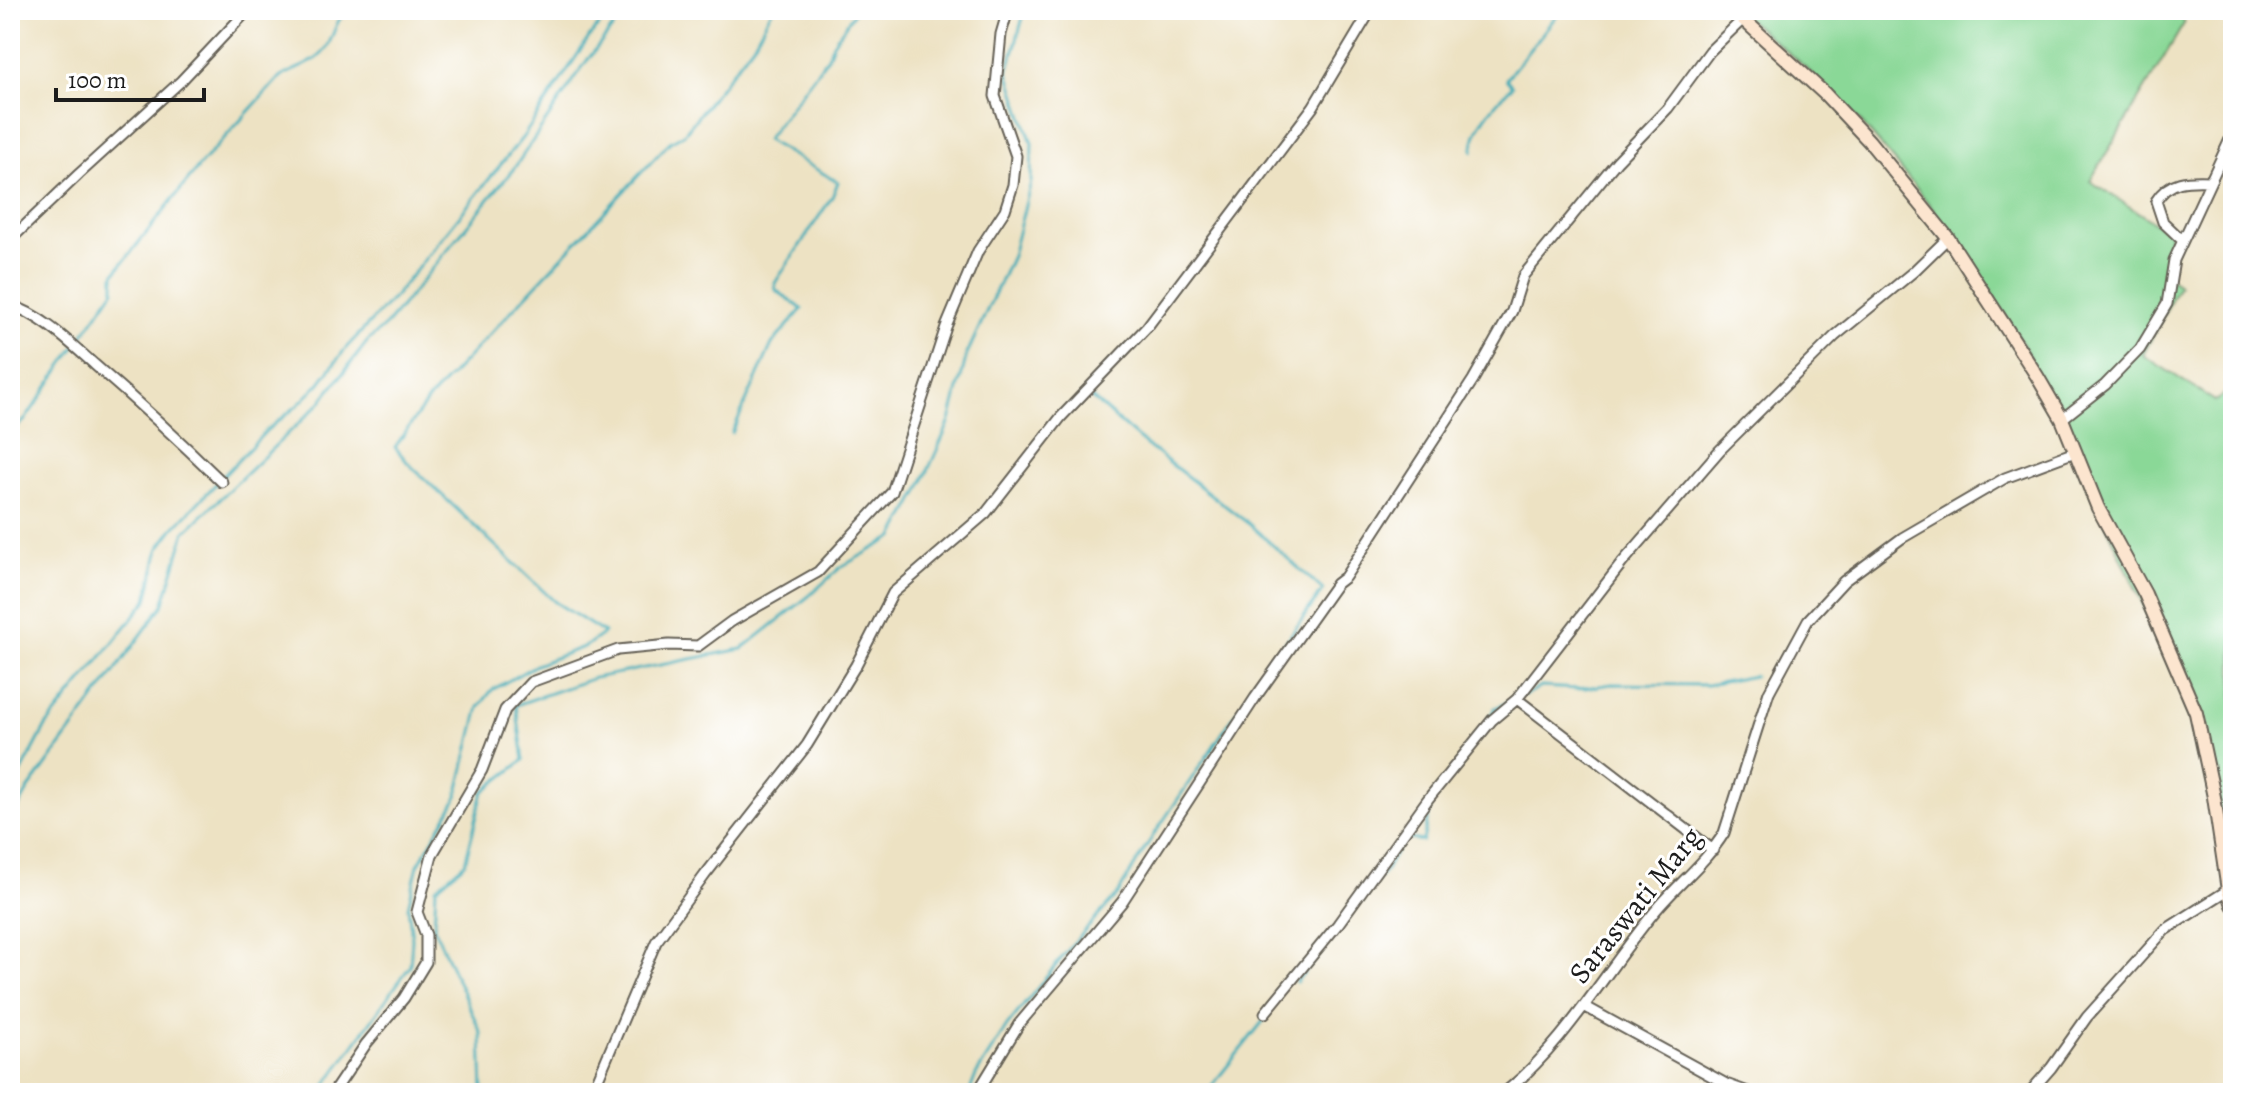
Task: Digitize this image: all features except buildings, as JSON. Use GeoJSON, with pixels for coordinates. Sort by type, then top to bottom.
{"type":"FeatureCollection","features":[{"type":"Feature","properties":{"kind":"street"},"geometry":{"type":"LineString","coordinates":[[10,240],[181,81],[248,10]]}},
{"type":"Feature","properties":{"kind":"street"},"geometry":{"type":"LineString","coordinates":[[333,1093],[366,1044],[404,998],[426,962],[426,935],[417,912],[432,855],[482,770],[505,710],[531,682],[618,650],[669,645],[698,646],[732,621],[818,572],[892,492],[946,327],[978,251],[1005,210],[1013,185],[1016,156],[995,96],[1001,34],[1008,10]]}},
{"type":"Feature","properties":{"kind":"street"},"geometry":{"type":"LineString","coordinates":[[592,1093],[656,942],[807,745],[856,665],[893,593],[986,513],[1061,417],[1147,327],[1313,107],[1371,10]]}},
{"type":"Feature","properties":{"kind":"street"},"geometry":{"type":"LineString","coordinates":[[977,1093],[1019,1024],[1122,902],[1255,698],[1336,584],[1345,577],[1473,380],[1512,311],[1523,276],[1617,161],[1668,108],[1738,15],[1852,122],[1948,238],[2062,419],[2098,508],[2145,594],[2196,713],[2233,905]]}},
{"type":"Feature","properties":{"kind":"street"},"geometry":{"type":"LineString","coordinates":[[2062,419],[2105,385],[2140,349],[2167,304],[2174,260],[2233,133]]}},
{"type":"Feature","properties":{"kind":"street"},"geometry":{"type":"LineString","coordinates":[[2182,240],[2163,222],[2156,201],[2163,190],[2176,182],[2210,181]]}},
{"type":"Feature","properties":{"kind":"street"},"geometry":{"type":"LineString","coordinates":[[1265,1013],[1366,887],[1437,788],[1492,720],[1517,699],[1622,563],[1720,450],[1816,355],[1948,238]]}},
{"type":"Feature","properties":{"kind":"street"},"geometry":{"type":"LineString","coordinates":[[10,305],[26,310],[76,349],[222,482]]}},
{"type":"Feature","properties":{"kind":"street","name":"Saraswati Marg"},"geometry":{"type":"LineString","coordinates":[[1504,1093],[1556,1045],[1672,889],[1713,850],[1724,833],[1769,692],[1808,620],[1844,581],[1902,538],[2005,478],[2075,452]]}},
{"type":"Feature","properties":{"kind":"street"},"geometry":{"type":"LineString","coordinates":[[1517,699],[1713,850]]}},
{"type":"Feature","properties":{"kind":"street"},"geometry":{"type":"LineString","coordinates":[[2029,1093],[2087,1017],[2165,930],[2228,890]]}},
{"type":"Feature","properties":{"kind":"street"},"geometry":{"type":"LineString","coordinates":[[1584,1006],[1726,1084],[1751,1093]]}},
{"type":"Feature","properties":{"kind":"green space"},"geometry":{"type":"Polygon","coordinates":[[[1737,10],[2173,10],[2185,22],[2090,181],[2170,233],[2164,275],[2179,285],[2143,355],[2215,401],[2233,388],[2233,877],[2228,882],[2203,735],[2025,348],[1965,249],[1862,123],[1805,67],[1737,10]]]}},
{"type":"Feature","properties":{"kind":"waterway"},"geometry":{"type":"LineString","coordinates":[[10,433],[25,420],[114,290],[114,274],[200,165],[278,79],[322,54],[347,10]]}},
{"type":"Feature","properties":{"kind":"waterway"},"geometry":{"type":"LineString","coordinates":[[10,794],[46,726],[147,600],[159,548],[173,529],[267,430],[319,384],[346,348],[395,296],[523,137],[590,36],[612,10]]}},
{"type":"Feature","properties":{"kind":"waterway"},"geometry":{"type":"LineString","coordinates":[[10,822],[28,790],[163,605],[185,532],[320,403],[368,341],[387,324],[515,167],[588,59],[627,10]]}},
{"type":"Feature","properties":{"kind":"waterway"},"geometry":{"type":"LineString","coordinates":[[320,1093],[410,966],[412,939],[408,907],[418,865],[456,800],[479,707],[492,690],[536,665],[586,646],[604,633],[555,602],[408,463],[395,447],[428,400],[670,142],[684,134],[753,45],[772,10]]}},
{"type":"Feature","properties":{"kind":"waterway"},"geometry":{"type":"LineString","coordinates":[[732,433],[772,344],[802,309],[776,290],[775,283],[832,197],[838,182],[766,140],[828,57],[833,43],[856,10]]}},
{"type":"Feature","properties":{"kind":"waterway"},"geometry":{"type":"LineString","coordinates":[[483,1093],[481,1033],[434,928],[436,888],[465,863],[483,792],[524,760],[516,705],[594,678],[742,649],[841,567],[894,537],[918,493],[950,421],[967,354],[1012,256],[1031,182],[1032,143],[1008,72],[1025,10]]}},
{"type":"Feature","properties":{"kind":"waterway"},"geometry":{"type":"LineString","coordinates":[[1473,151],[1481,124],[1512,86],[1506,79],[1561,10]]}},
{"type":"Feature","properties":{"kind":"waterway"},"geometry":{"type":"LineString","coordinates":[[969,1093],[976,1075],[1007,1026],[1118,894],[1147,845],[1254,686],[1323,590],[1249,524],[1145,444],[1088,395]]}},
{"type":"Feature","properties":{"kind":"waterway"},"geometry":{"type":"LineString","coordinates":[[1525,695],[1541,687],[1578,689],[1612,684],[1707,685],[1754,676]]}},
{"type":"Feature","properties":{"kind":"waterway"},"geometry":{"type":"LineString","coordinates":[[1489,718],[1495,708],[1507,703]]}},
{"type":"Feature","properties":{"kind":"waterway"},"geometry":{"type":"LineString","coordinates":[[1403,838],[1423,841],[1432,799]]}},
{"type":"Feature","properties":{"kind":"waterway"},"geometry":{"type":"LineString","coordinates":[[1360,900],[1386,870],[1398,848]]}},
{"type":"Feature","properties":{"kind":"waterway"},"geometry":{"type":"LineString","coordinates":[[1296,982],[1322,951]]}},
{"type":"Feature","properties":{"kind":"waterway"},"geometry":{"type":"LineString","coordinates":[[1206,1093],[1268,1015]]}}]}
